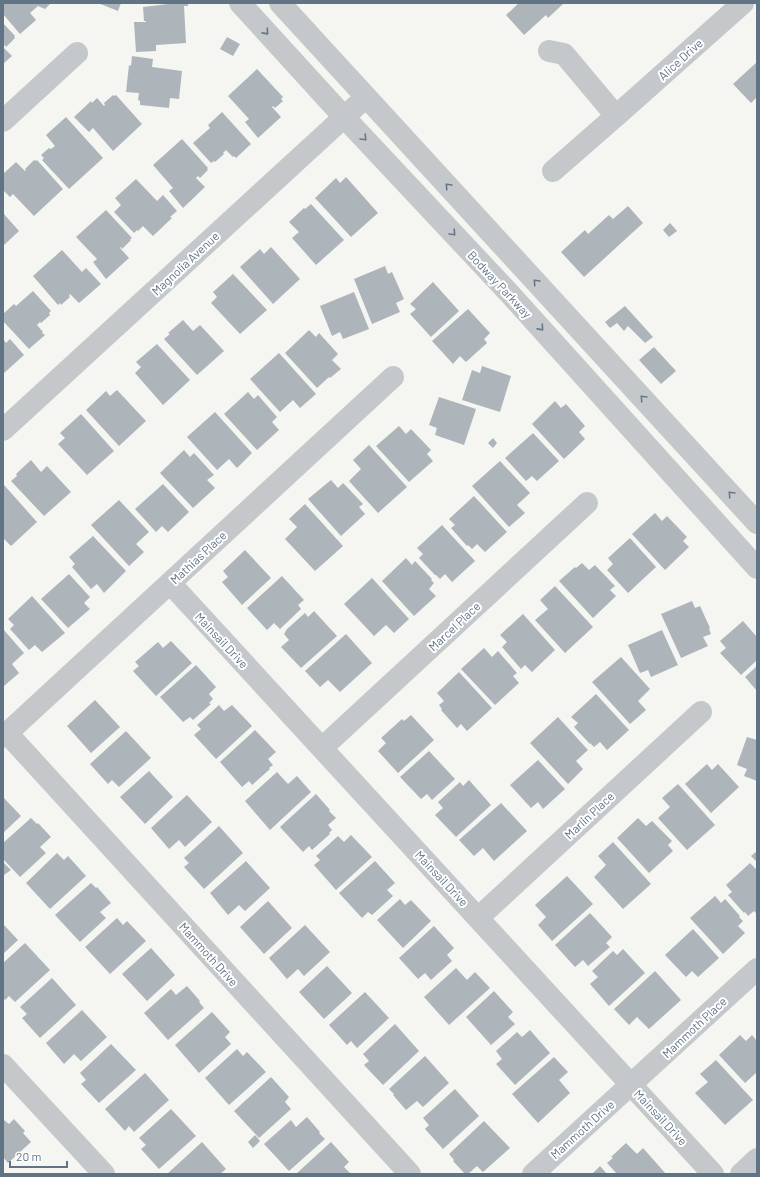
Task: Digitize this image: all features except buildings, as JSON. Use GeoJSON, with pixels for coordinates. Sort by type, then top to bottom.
{"type":"FeatureCollection","features":[{"type":"Feature","properties":{"kind":"street","name":"Bodway Parkway"},"geometry":{"type":"LineString","coordinates":[[240,3],[344,117],[509,293],[757,568]]}},
{"type":"Feature","properties":{"kind":"street"},"geometry":{"type":"LineString","coordinates":[[280,3],[757,523]]}},
{"type":"Feature","properties":{"kind":"street","name":"Alice Drive"},"geometry":{"type":"LineString","coordinates":[[553,171],[743,3]]}},
{"type":"Feature","properties":{"kind":"street"},"geometry":{"type":"LineString","coordinates":[[549,51],[564,54],[616,116]]}},
{"type":"Feature","properties":{"kind":"street"},"geometry":{"type":"LineString","coordinates":[[3,121],[77,53]]}},
{"type":"Feature","properties":{"kind":"street","name":"Magnolia Avenue"},"geometry":{"type":"LineString","coordinates":[[3,430],[366,97]]}},
{"type":"Feature","properties":{"kind":"street","name":"Mathias Place"},"geometry":{"type":"LineString","coordinates":[[5,735],[393,377]]}},
{"type":"Feature","properties":{"kind":"street","name":"Marcel Place"},"geometry":{"type":"LineString","coordinates":[[322,748],[587,503]]}},
{"type":"Feature","properties":{"kind":"street","name":"Mainsail Drive"},"geometry":{"type":"LineString","coordinates":[[170,583],[713,1174]]}},
{"type":"Feature","properties":{"kind":"street","name":"Marlin Place"},"geometry":{"type":"LineString","coordinates":[[478,918],[701,712]]}},
{"type":"Feature","properties":{"kind":"street","name":"Mammoth Drive"},"geometry":{"type":"LineString","coordinates":[[5,735],[410,1174]]}},
{"type":"Feature","properties":{"kind":"street","name":"Mammoth Place"},"geometry":{"type":"LineString","coordinates":[[631,1085],[757,969]]}},
{"type":"Feature","properties":{"kind":"street"},"geometry":{"type":"LineString","coordinates":[[3,1064],[104,1174]]}},
{"type":"Feature","properties":{"kind":"street","name":"Mammoth Drive"},"geometry":{"type":"LineString","coordinates":[[533,1174],[631,1085]]}},
{"type":"Feature","properties":{"kind":"street"},"geometry":{"type":"LineString","coordinates":[[741,1174],[757,1159]]}}]}
